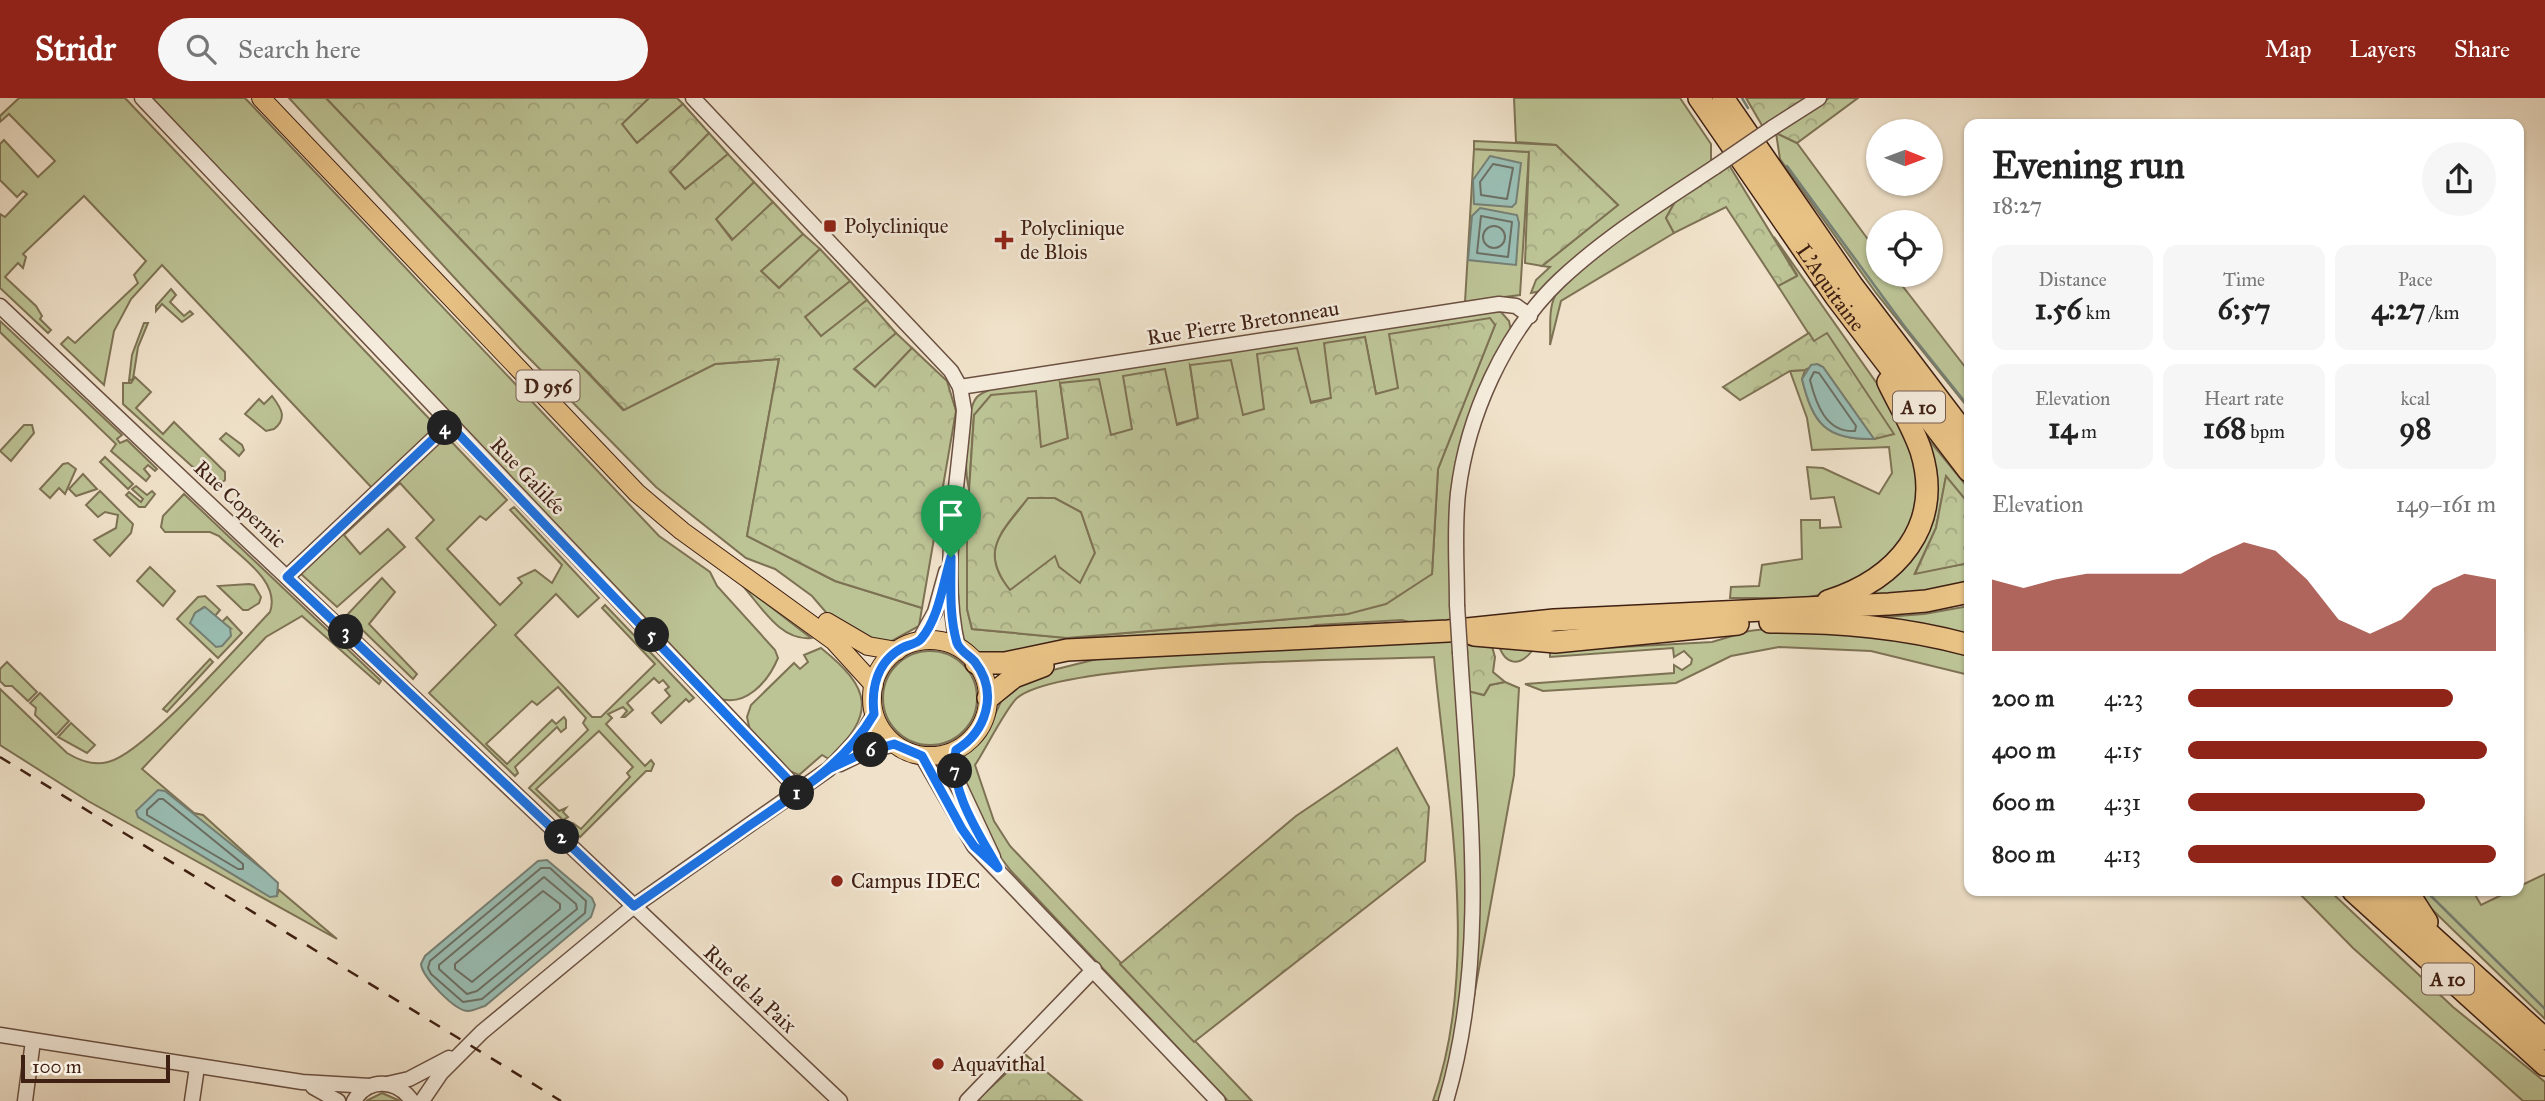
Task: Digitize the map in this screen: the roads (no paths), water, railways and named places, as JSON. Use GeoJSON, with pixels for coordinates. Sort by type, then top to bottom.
{"type":"FeatureCollection","features":[{"type":"Feature","properties":{"kind":"highway","name":"L'Aquitaine"},"geometry":{"type":"LineString","coordinates":[[1699,98],[1777,214],[1869,342],[1964,465]]}},
{"type":"Feature","properties":{"kind":"highway","name":"L'Aquitaine"},"geometry":{"type":"LineString","coordinates":[[1723,98],[1829,254],[1964,432]]}},
{"type":"Feature","properties":{"kind":"highway"},"geometry":{"type":"LineString","coordinates":[[1811,606],[1857,591],[1887,571],[1913,540],[1924,511],[1926,478],[1920,450],[1869,342]]}},
{"type":"Feature","properties":{"kind":"highway"},"geometry":{"type":"LineString","coordinates":[[976,663],[994,665],[1066,650],[1448,631],[1490,624],[1811,606],[1908,603],[1964,593]]}},
{"type":"Feature","properties":{"kind":"highway"},"geometry":{"type":"LineString","coordinates":[[1448,631],[1555,642],[1674,632],[1776,617],[1926,606],[1964,598]]}},
{"type":"Feature","properties":{"kind":"highway"},"geometry":{"type":"LineString","coordinates":[[1750,622],[1845,623],[1924,634],[1964,644]]}},
{"type":"Feature","properties":{"kind":"highway"},"geometry":{"type":"LineString","coordinates":[[988,698],[1014,677],[1104,649]]}},
{"type":"Feature","properties":{"kind":"highway","name":"A 10"},"geometry":{"type":"LineString","coordinates":[[2359,896],[2545,1065]]}},
{"type":"Feature","properties":{"kind":"highway","name":"A 10"},"geometry":{"type":"LineString","coordinates":[[2387,896],[2545,1039]]}},
{"type":"Feature","properties":{"kind":"highway"},"geometry":{"type":"LineString","coordinates":[[2410,896],[2445,950]]}},
{"type":"Feature","properties":{"kind":"main road","name":"D 956"},"geometry":{"type":"LineString","coordinates":[[261,98],[630,486],[682,531],[834,641],[874,685]]}},
{"type":"Feature","properties":{"kind":"main road","name":"D 956"},"geometry":{"type":"LineString","coordinates":[[275,98],[651,492],[695,528],[842,632],[868,646],[897,651]]}},
{"type":"Feature","properties":{"kind":"main road"},"geometry":{"type":"LineString","coordinates":[[919,641],[946,643],[958,648],[976,663],[988,698],[979,729],[956,750],[939,756],[922,756],[894,744],[879,725],[874,714],[874,685],[883,666],[897,651],[919,641]]}},
{"type":"Feature","properties":{"kind":"street","name":"Rue Galilée"},"geometry":{"type":"LineString","coordinates":[[142,98],[799,791]]}},
{"type":"Feature","properties":{"kind":"street"},"geometry":{"type":"LineString","coordinates":[[694,98],[951,371],[960,387],[964,410],[951,557],[951,614],[958,648]]}},
{"type":"Feature","properties":{"kind":"street"},"geometry":{"type":"LineString","coordinates":[[1446,1101],[1465,1029],[1473,928],[1456,521],[1466,453],[1493,376],[1530,316],[1558,282],[1602,244],[1819,98]]}},
{"type":"Feature","properties":{"kind":"street","name":"Rue Pierre Bretonneau"},"geometry":{"type":"LineString","coordinates":[[960,387],[1499,304],[1516,306],[1530,316]]}},
{"type":"Feature","properties":{"kind":"street","name":"Rue Copernic"},"geometry":{"type":"LineString","coordinates":[[0,306],[634,906]]}},
{"type":"Feature","properties":{"kind":"street"},"geometry":{"type":"LineString","coordinates":[[287,577],[449,424]]}},
{"type":"Feature","properties":{"kind":"street"},"geometry":{"type":"LineString","coordinates":[[919,641],[935,612],[951,557]]}},
{"type":"Feature","properties":{"kind":"street"},"geometry":{"type":"LineString","coordinates":[[0,1035],[302,1082],[370,1086],[410,1079],[460,1052],[634,906],[829,769],[864,732],[874,714]]}},
{"type":"Feature","properties":{"kind":"street"},"geometry":{"type":"LineString","coordinates":[[829,769],[863,753],[894,744]]}},
{"type":"Feature","properties":{"kind":"street"},"geometry":{"type":"LineString","coordinates":[[956,750],[956,778],[974,823],[998,868]]}},
{"type":"Feature","properties":{"kind":"street"},"geometry":{"type":"LineString","coordinates":[[922,756],[974,846],[998,868],[1218,1101]]}},
{"type":"Feature","properties":{"kind":"street","name":"Rue de la Paix"},"geometry":{"type":"LineString","coordinates":[[634,906],[840,1101]]}},
{"type":"Feature","properties":{"kind":"street"},"geometry":{"type":"LineString","coordinates":[[967,1101],[1094,969]]}},
{"type":"Feature","properties":{"kind":"street"},"geometry":{"type":"LineString","coordinates":[[25,1101],[33,1041]]}},
{"type":"Feature","properties":{"kind":"street"},"geometry":{"type":"LineString","coordinates":[[422,1101],[460,1052]]}},
{"type":"Feature","properties":{"kind":"street"},"geometry":{"type":"LineString","coordinates":[[192,1101],[197,1067]]}},
{"type":"Feature","properties":{"kind":"street"},"geometry":{"type":"LineString","coordinates":[[302,1082],[338,1101]]}},
{"type":"Feature","properties":{"kind":"street"},"geometry":{"type":"LineString","coordinates":[[387,1084],[404,1091],[412,1101]]}},
{"type":"Feature","properties":{"kind":"street"},"geometry":{"type":"LineString","coordinates":[[354,1101],[370,1086]]}},
{"type":"Feature","properties":{"kind":"water"},"geometry":{"type":"Polygon","coordinates":[[[1490,156],[1521,163],[1516,203],[1512,207],[1474,204],[1473,180],[1490,156]]]}},
{"type":"Feature","properties":{"kind":"water"},"geometry":{"type":"Polygon","coordinates":[[[1480,208],[1517,215],[1519,223],[1516,265],[1468,260],[1472,216],[1480,208]]]}},
{"type":"Feature","properties":{"kind":"water"},"geometry":{"type":"Polygon","coordinates":[[[1811,365],[1823,367],[1874,439],[1858,439],[1833,432],[1817,418],[1802,379],[1811,365]]]}},
{"type":"Feature","properties":{"kind":"water"},"geometry":{"type":"Polygon","coordinates":[[[205,607],[230,628],[231,636],[222,646],[216,647],[190,623],[195,613],[205,607]]]}},
{"type":"Feature","properties":{"kind":"water"},"geometry":{"type":"Polygon","coordinates":[[[158,790],[165,791],[266,872],[278,883],[277,896],[270,897],[138,817],[136,811],[158,790]]]}},
{"type":"Feature","properties":{"kind":"water"},"geometry":{"type":"Polygon","coordinates":[[[547,860],[592,898],[595,905],[591,917],[485,1006],[462,1010],[427,977],[421,964],[425,956],[538,861],[547,860]]]}},
{"type":"Feature","properties":{"kind":"waterway"},"geometry":{"type":"LineString","coordinates":[[1742,98],[1748,108]]}},
{"type":"Feature","properties":{"kind":"waterway"},"geometry":{"type":"LineString","coordinates":[[1787,166],[1905,327],[1964,401]]}},
{"type":"Feature","properties":{"kind":"waterway"},"geometry":{"type":"LineString","coordinates":[[2431,896],[2545,1009]]}},
{"type":"Feature","properties":{"kind":"railway"},"geometry":{"type":"LineString","coordinates":[[0,757],[561,1101]]}},
{"type":"Feature","properties":{"kind":"place","name":"Polyclinique"},"geometry":{"type":"Point","coordinates":[830,226]}},
{"type":"Feature","properties":{"kind":"place","name":"Polyclinique de Blois"},"geometry":{"type":"Point","coordinates":[1004,240]}},
{"type":"Feature","properties":{"kind":"place","name":"Campus IDEC"},"geometry":{"type":"Point","coordinates":[837,881]}},
{"type":"Feature","properties":{"kind":"place","name":"Aquavithal"},"geometry":{"type":"Point","coordinates":[938,1064]}}]}
